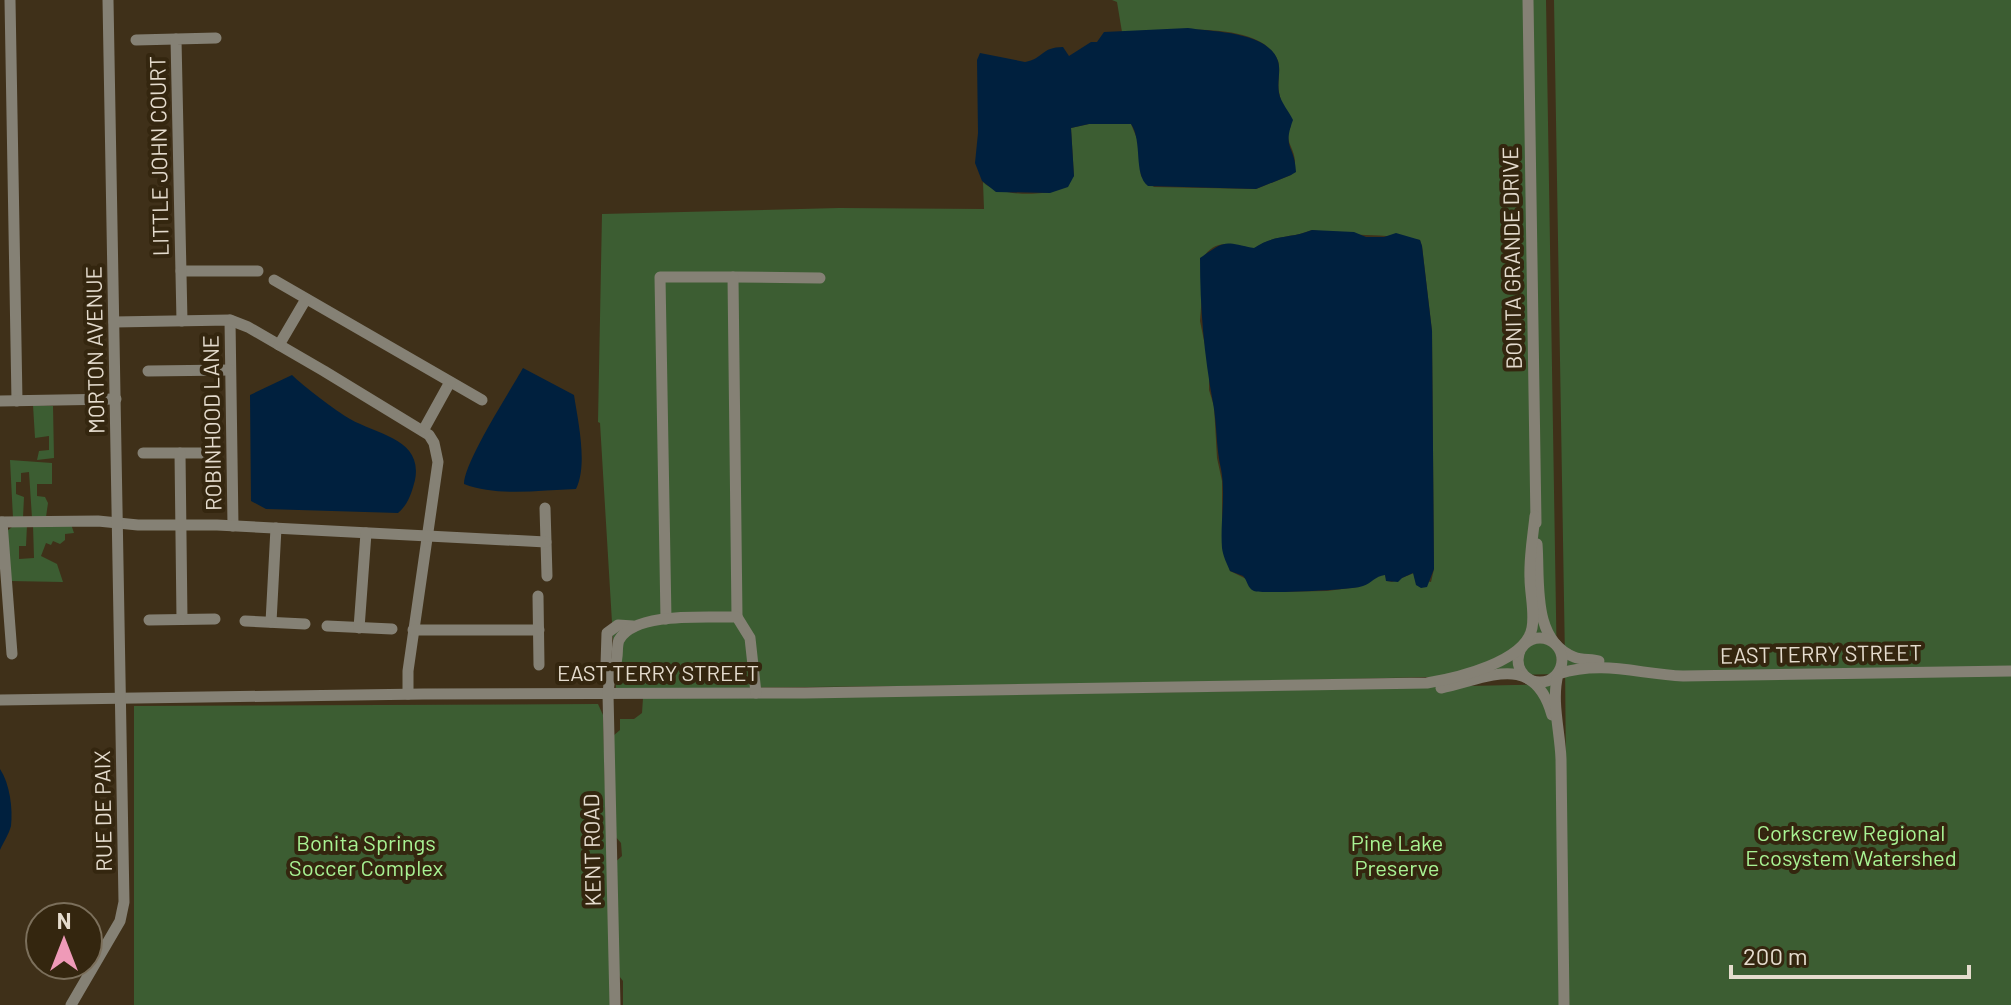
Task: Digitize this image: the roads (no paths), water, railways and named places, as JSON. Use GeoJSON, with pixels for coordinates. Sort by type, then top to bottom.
{"type":"FeatureCollection","features":[{"type":"Feature","properties":{"kind":"street"},"geometry":{"type":"LineString","coordinates":[[10,0],[17,401]]}},
{"type":"Feature","properties":{"kind":"street","name":"MORTON AVENUE"},"geometry":{"type":"LineString","coordinates":[[108,0],[122,698]]}},
{"type":"Feature","properties":{"kind":"street","name":"BONITA GRANDE DRIVE"},"geometry":{"type":"LineString","coordinates":[[1528,0],[1535,516],[1540,607],[1548,631],[1559,648]]}},
{"type":"Feature","properties":{"kind":"street","name":"LITTLE JOHN COURT"},"geometry":{"type":"LineString","coordinates":[[136,40],[216,38]]}},
{"type":"Feature","properties":{"kind":"street","name":"LITTLE JOHN COURT"},"geometry":{"type":"LineString","coordinates":[[176,39],[182,321]]}},
{"type":"Feature","properties":{"kind":"street","name":"LITTLE JOHN COURT"},"geometry":{"type":"LineString","coordinates":[[181,271],[258,271]]}},
{"type":"Feature","properties":{"kind":"street"},"geometry":{"type":"LineString","coordinates":[[737,617],[666,619],[660,277],[820,278]]}},
{"type":"Feature","properties":{"kind":"street"},"geometry":{"type":"LineString","coordinates":[[733,277],[737,617],[750,638],[756,693]]}},
{"type":"Feature","properties":{"kind":"street"},"geometry":{"type":"LineString","coordinates":[[274,280],[482,400]]}},
{"type":"Feature","properties":{"kind":"street"},"geometry":{"type":"LineString","coordinates":[[279,345],[306,299]]}},
{"type":"Feature","properties":{"kind":"street"},"geometry":{"type":"LineString","coordinates":[[114,322],[230,320],[424,429],[434,443],[438,462],[413,630],[408,694]]}},
{"type":"Feature","properties":{"kind":"street","name":"ROBINHOOD LANE"},"geometry":{"type":"LineString","coordinates":[[230,320],[233,526]]}},
{"type":"Feature","properties":{"kind":"street"},"geometry":{"type":"LineString","coordinates":[[148,371],[230,370]]}},
{"type":"Feature","properties":{"kind":"street"},"geometry":{"type":"LineString","coordinates":[[424,429],[450,382]]}},
{"type":"Feature","properties":{"kind":"street"},"geometry":{"type":"LineString","coordinates":[[0,401],[116,399]]}},
{"type":"Feature","properties":{"kind":"street"},"geometry":{"type":"LineString","coordinates":[[143,453],[207,453]]}},
{"type":"Feature","properties":{"kind":"street"},"geometry":{"type":"LineString","coordinates":[[180,453],[182,619]]}},
{"type":"Feature","properties":{"kind":"street"},"geometry":{"type":"LineString","coordinates":[[545,508],[547,576]]}},
{"type":"Feature","properties":{"kind":"street","name":"BONITA GRANDE DRIVE"},"geometry":{"type":"LineString","coordinates":[[1523,645],[1532,630],[1530,563],[1535,516]]}},
{"type":"Feature","properties":{"kind":"street"},"geometry":{"type":"LineString","coordinates":[[12,654],[1,522],[118,521],[138,525],[233,526],[546,542]]}},
{"type":"Feature","properties":{"kind":"street"},"geometry":{"type":"LineString","coordinates":[[271,622],[276,528]]}},
{"type":"Feature","properties":{"kind":"street"},"geometry":{"type":"LineString","coordinates":[[359,628],[366,533]]}},
{"type":"Feature","properties":{"kind":"street"},"geometry":{"type":"LineString","coordinates":[[538,596],[539,665]]}},
{"type":"Feature","properties":{"kind":"street"},"geometry":{"type":"LineString","coordinates":[[149,620],[215,619]]}},
{"type":"Feature","properties":{"kind":"street","name":"KENT ROAD"},"geometry":{"type":"LineString","coordinates":[[615,1005],[609,672],[616,664],[619,640],[624,629],[666,619]]}},
{"type":"Feature","properties":{"kind":"street"},"geometry":{"type":"LineString","coordinates":[[245,621],[305,624]]}},
{"type":"Feature","properties":{"kind":"street"},"geometry":{"type":"LineString","coordinates":[[327,626],[392,629]]}},
{"type":"Feature","properties":{"kind":"street"},"geometry":{"type":"LineString","coordinates":[[413,630],[539,630]]}},
{"type":"Feature","properties":{"kind":"street"},"geometry":{"type":"LineString","coordinates":[[1561,763],[1555,750],[1551,709],[1538,688],[1521,672],[1518,663],[1523,645],[1540,638],[1549,639],[1559,648],[1563,661],[1553,691],[1559,723],[1561,763],[1564,1005]]}},
{"type":"Feature","properties":{"kind":"street","name":"EAST TERRY STREET"},"geometry":{"type":"LineString","coordinates":[[0,700],[1427,683],[1497,662],[1523,645]]}},
{"type":"Feature","properties":{"kind":"street","name":"EAST TERRY STREET"},"geometry":{"type":"LineString","coordinates":[[1559,648],[1575,657],[1621,664],[1632,669]]}},
{"type":"Feature","properties":{"kind":"street","name":"EAST TERRY STREET"},"geometry":{"type":"LineString","coordinates":[[1558,674],[1586,667],[1683,676],[2011,671]]}},
{"type":"Feature","properties":{"kind":"street","name":"EAST TERRY STREET"},"geometry":{"type":"LineString","coordinates":[[1317,684],[1432,689],[1504,672],[1528,679]]}},
{"type":"Feature","properties":{"kind":"street"},"geometry":{"type":"LineString","coordinates":[[1528,679],[1541,683],[1558,674]]}},
{"type":"Feature","properties":{"kind":"street","name":"RUE DE PAIX"},"geometry":{"type":"LineString","coordinates":[[71,1005],[124,912],[122,698]]}},
{"type":"Feature","properties":{"kind":"water"},"geometry":{"type":"Polygon","coordinates":[[[1188,28],[1251,38],[1272,51],[1279,65],[1280,97],[1293,120],[1289,142],[1296,172],[1256,189],[1148,186],[1141,174],[1137,140],[1131,124],[1089,124],[1071,128],[1074,176],[1068,187],[1050,193],[996,192],[982,181],[975,163],[978,133],[977,60],[980,53],[1025,62],[1046,51],[1063,47],[1069,56],[1091,42],[1097,42],[1104,32],[1188,28]]]}},
{"type":"Feature","properties":{"kind":"water"},"geometry":{"type":"Polygon","coordinates":[[[1312,230],[1354,232],[1366,237],[1396,233],[1420,240],[1422,246],[1432,331],[1434,569],[1427,587],[1416,585],[1413,573],[1398,582],[1386,581],[1385,575],[1356,587],[1290,592],[1254,591],[1243,576],[1230,571],[1224,557],[1222,479],[1203,331],[1200,258],[1226,244],[1254,248],[1268,241],[1312,230]]]}},
{"type":"Feature","properties":{"kind":"water"},"geometry":{"type":"Polygon","coordinates":[[[523,368],[574,395],[582,456],[576,489],[505,492],[464,484],[479,444],[523,368]]]}},
{"type":"Feature","properties":{"kind":"water"},"geometry":{"type":"Polygon","coordinates":[[[292,375],[344,415],[396,440],[412,455],[416,466],[415,480],[407,502],[398,513],[266,509],[251,501],[250,395],[292,375]]]}},
{"type":"Feature","properties":{"kind":"water"},"geometry":{"type":"Polygon","coordinates":[[[0,769],[12,812],[11,826],[0,850],[0,769]]]}},
{"type":"Feature","properties":{"kind":"park label","name":"Corkscrew Regional Ecosystem Watershed"},"geometry":{"type":"Point","coordinates":[1851,846]}},
{"type":"Feature","properties":{"kind":"park label","name":"Bonita Springs Soccer Complex"},"geometry":{"type":"Point","coordinates":[366,856]}},
{"type":"Feature","properties":{"kind":"park label","name":"Pine Lake Preserve"},"geometry":{"type":"Point","coordinates":[1397,856]}}]}
